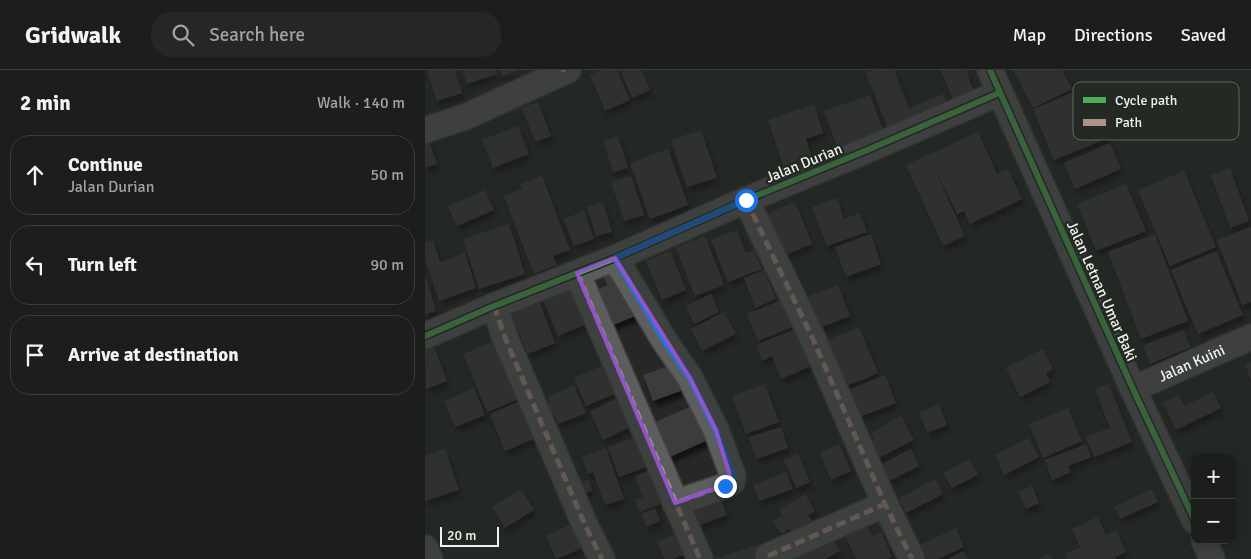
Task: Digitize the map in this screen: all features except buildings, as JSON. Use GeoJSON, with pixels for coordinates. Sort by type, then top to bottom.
{"type":"FeatureCollection","features":[{"type":"Feature","properties":{"kind":"street","name":"Jalan Letnan Umar Baki"},"geometry":{"type":"LineString","coordinates":[[990,70],[1133,389],[1191,512]]}},
{"type":"Feature","properties":{"kind":"street"},"geometry":{"type":"LineString","coordinates":[[425,130],[465,117],[565,71]]}},
{"type":"Feature","properties":{"kind":"street","name":"Jalan Durian"},"geometry":{"type":"LineString","coordinates":[[425,336],[494,306],[615,258],[746,200],[999,93]]}},
{"type":"Feature","properties":{"kind":"street"},"geometry":{"type":"LineString","coordinates":[[746,200],[813,339],[885,504],[912,559]]}},
{"type":"Feature","properties":{"kind":"street"},"geometry":{"type":"LineString","coordinates":[[615,258],[664,340],[690,378],[716,430],[733,476],[732,482],[725,486],[675,503]]}},
{"type":"Feature","properties":{"kind":"street"},"geometry":{"type":"LineString","coordinates":[[577,273],[700,559]]}},
{"type":"Feature","properties":{"kind":"street"},"geometry":{"type":"LineString","coordinates":[[494,306],[585,526],[602,559]]}},
{"type":"Feature","properties":{"kind":"street","name":"Jalan Kuini"},"geometry":{"type":"LineString","coordinates":[[1133,389],[1251,337]]}},
{"type":"Feature","properties":{"kind":"street"},"geometry":{"type":"LineString","coordinates":[[768,556],[885,504]]}},
{"type":"Feature","properties":{"kind":"street"},"geometry":{"type":"LineString","coordinates":[[1206,544],[1212,559]]}},
{"type":"Feature","properties":{"kind":"street"},"geometry":{"type":"LineString","coordinates":[[425,548],[430,559]]}},
{"type":"Feature","properties":{"kind":"highlighted area"},"geometry":{"type":"Polygon","coordinates":[[[615,258],[690,378],[716,430],[732,482],[675,503],[577,273],[615,258]]]}},
{"type":"Feature","properties":{"kind":"marked path"},"geometry":{"type":"LineString","coordinates":[[746,200],[813,339],[885,504],[912,559]]}},
{"type":"Feature","properties":{"kind":"marked path"},"geometry":{"type":"LineString","coordinates":[[615,258],[664,340],[690,378],[716,430],[733,476],[732,482],[725,486],[675,503]]}},
{"type":"Feature","properties":{"kind":"marked path"},"geometry":{"type":"LineString","coordinates":[[577,273],[700,559]]}},
{"type":"Feature","properties":{"kind":"marked path"},"geometry":{"type":"LineString","coordinates":[[494,306],[506,340],[585,525],[602,559]]}},
{"type":"Feature","properties":{"kind":"marked path"},"geometry":{"type":"LineString","coordinates":[[768,556],[885,504]]}},
{"type":"Feature","properties":{"kind":"cycle path"},"geometry":{"type":"LineString","coordinates":[[990,70],[1133,389],[1191,512]]}},
{"type":"Feature","properties":{"kind":"cycle path"},"geometry":{"type":"LineString","coordinates":[[425,336],[494,306],[615,258],[746,200],[999,93]]}},
{"type":"Feature","properties":{"kind":"route"},"geometry":{"type":"LineString","coordinates":[[725,486],[732,482],[733,476],[716,430],[690,378],[664,340],[615,258],[746,200]]}}]}
